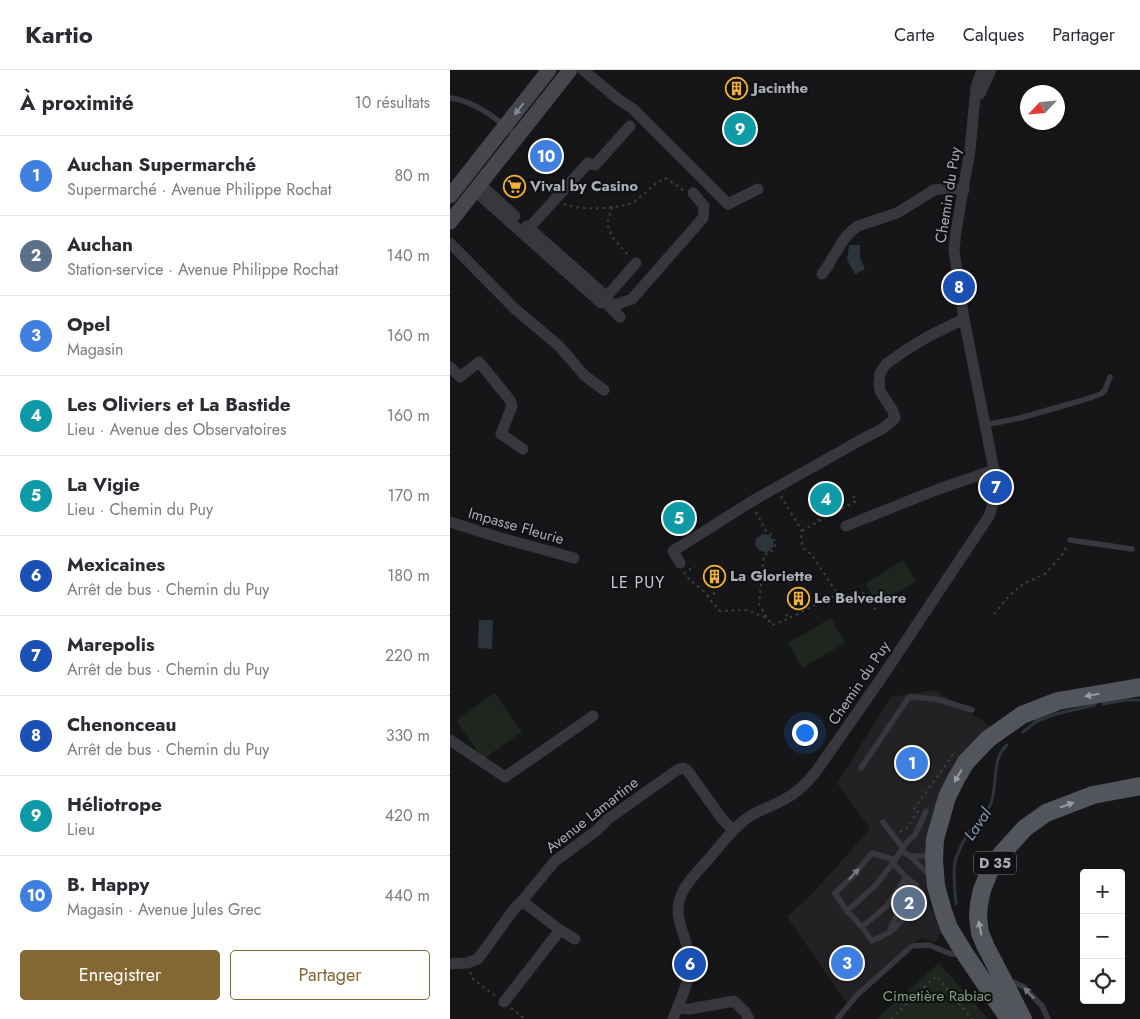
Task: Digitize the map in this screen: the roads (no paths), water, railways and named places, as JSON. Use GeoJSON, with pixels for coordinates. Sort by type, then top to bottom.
{"type":"FeatureCollection","features":[{"type":"Feature","properties":{"kind":"main road"},"geometry":{"type":"LineString","coordinates":[[1008,1019],[949,928],[943,911],[936,881],[934,860],[935,840],[947,797],[966,762],[988,739],[1022,715],[1058,701],[1140,687]]}},
{"type":"Feature","properties":{"kind":"main road","name":"D 35"},"geometry":{"type":"LineString","coordinates":[[1023,1019],[980,933],[978,917],[982,890],[991,867],[1025,828],[1046,814],[1093,795],[1140,786]]}},
{"type":"Feature","properties":{"kind":"main road"},"geometry":{"type":"LineString","coordinates":[[980,978],[999,997],[1004,998],[1005,993],[1000,983],[998,971]]}},
{"type":"Feature","properties":{"kind":"street"},"geometry":{"type":"LineString","coordinates":[[450,196],[549,70]]}},
{"type":"Feature","properties":{"kind":"street"},"geometry":{"type":"LineString","coordinates":[[450,222],[569,70]]}},
{"type":"Feature","properties":{"kind":"street","name":"Chemin du Puy"},"geometry":{"type":"LineString","coordinates":[[675,1014],[686,986],[690,964],[678,914],[680,898],[694,876],[733,830],[753,814],[784,800],[796,792],[815,773],[880,680],[989,516],[994,501],[996,487],[994,470],[964,318],[954,250],[970,150],[976,87],[982,70]]}},
{"type":"Feature","properties":{"kind":"street","name":"Chemin du Puy"},"geometry":{"type":"LineString","coordinates":[[975,105],[991,70]]}},
{"type":"Feature","properties":{"kind":"street"},"geometry":{"type":"LineString","coordinates":[[588,72],[618,99],[633,108],[728,204],[758,189]]}},
{"type":"Feature","properties":{"kind":"street"},"geometry":{"type":"LineString","coordinates":[[524,227],[555,200],[588,163],[595,165],[630,126]]}},
{"type":"Feature","properties":{"kind":"street"},"geometry":{"type":"LineString","coordinates":[[477,188],[524,227],[620,317]]}},
{"type":"Feature","properties":{"kind":"street"},"geometry":{"type":"LineString","coordinates":[[822,274],[839,245],[858,226],[897,213],[934,190],[949,188],[964,190]]}},
{"type":"Feature","properties":{"kind":"street"},"geometry":{"type":"LineString","coordinates":[[604,301],[618,304],[632,300],[703,218],[704,206],[692,193]]}},
{"type":"Feature","properties":{"kind":"street"},"geometry":{"type":"LineString","coordinates":[[450,244],[514,308],[559,346],[585,376],[604,390]]}},
{"type":"Feature","properties":{"kind":"street"},"geometry":{"type":"LineString","coordinates":[[604,301],[636,263]]}},
{"type":"Feature","properties":{"kind":"street"},"geometry":{"type":"LineString","coordinates":[[680,563],[673,551],[754,500],[890,424],[895,418],[893,411],[880,391],[879,384],[880,374],[886,364],[929,336],[964,318]]}},
{"type":"Feature","properties":{"kind":"street"},"geometry":{"type":"LineString","coordinates":[[450,366],[460,377],[479,362],[510,400],[512,406],[500,434],[523,449]]}},
{"type":"Feature","properties":{"kind":"street"},"geometry":{"type":"LineString","coordinates":[[846,526],[936,490],[994,470]]}},
{"type":"Feature","properties":{"kind":"street","name":"Impasse Fleurie"},"geometry":{"type":"LineString","coordinates":[[450,522],[574,558]]}},
{"type":"Feature","properties":{"kind":"street"},"geometry":{"type":"LineString","coordinates":[[450,740],[505,777],[593,716]]}},
{"type":"Feature","properties":{"kind":"street","name":"Avenue Lamartine"},"geometry":{"type":"LineString","coordinates":[[450,964],[467,963],[478,959],[514,909],[522,902],[555,861],[596,831],[608,819],[676,770],[683,768],[687,770],[722,820],[733,830]]}},
{"type":"Feature","properties":{"kind":"street"},"geometry":{"type":"LineString","coordinates":[[522,902],[575,939]]}},
{"type":"Feature","properties":{"kind":"street"},"geometry":{"type":"LineString","coordinates":[[504,1002],[560,930]]}},
{"type":"Feature","properties":{"kind":"street"},"geometry":{"type":"LineString","coordinates":[[675,1014],[690,1009],[734,1001],[749,1019]]}},
{"type":"Feature","properties":{"kind":"lane"},"geometry":{"type":"LineString","coordinates":[[450,98],[458,99],[484,111],[518,136]]}},
{"type":"Feature","properties":{"kind":"lane"},"geometry":{"type":"LineString","coordinates":[[985,425],[1080,402],[1101,394],[1105,390],[1110,377]]}},
{"type":"Feature","properties":{"kind":"lane"},"geometry":{"type":"LineString","coordinates":[[1070,540],[1132,549]]}},
{"type":"Feature","properties":{"kind":"lane"},"geometry":{"type":"LineString","coordinates":[[861,768],[909,697],[936,699],[972,710]]}},
{"type":"Feature","properties":{"kind":"lane"},"geometry":{"type":"LineString","coordinates":[[847,911],[876,885],[907,842],[915,835],[926,811]]}},
{"type":"Feature","properties":{"kind":"lane"},"geometry":{"type":"LineString","coordinates":[[883,822],[902,849],[936,881]]}},
{"type":"Feature","properties":{"kind":"lane"},"geometry":{"type":"LineString","coordinates":[[910,856],[924,856],[935,849]]}},
{"type":"Feature","properties":{"kind":"lane"},"geometry":{"type":"LineString","coordinates":[[872,854],[894,862],[906,877],[916,884],[919,902],[890,932],[872,940],[834,893],[853,876],[872,854]]}},
{"type":"Feature","properties":{"kind":"lane"},"geometry":{"type":"LineString","coordinates":[[862,927],[887,906],[906,877]]}},
{"type":"Feature","properties":{"kind":"lane"},"geometry":{"type":"LineString","coordinates":[[890,932],[898,904],[908,888],[906,877]]}},
{"type":"Feature","properties":{"kind":"lane"},"geometry":{"type":"LineString","coordinates":[[837,1019],[857,995],[912,946],[929,945],[951,954],[965,954]]}},
{"type":"Feature","properties":{"kind":"lane"},"geometry":{"type":"LineString","coordinates":[[998,971],[1024,987],[1042,1006],[1048,1019]]}},
{"type":"Feature","properties":{"kind":"waterway"},"geometry":{"type":"LineString","coordinates":[[1103,704],[1126,700],[1140,700]]}},
{"type":"Feature","properties":{"kind":"waterway"},"geometry":{"type":"LineString","coordinates":[[1023,732],[1037,721],[1056,714],[1095,705]]}},
{"type":"Feature","properties":{"kind":"waterway","name":"Laval"},"geometry":{"type":"LineString","coordinates":[[956,904],[954,874],[956,858],[966,837],[991,803],[997,764],[1002,751],[1007,745]]}},
{"type":"Feature","properties":{"kind":"place","name":"Jacinthe"},"geometry":{"type":"Point","coordinates":[737,88]}},
{"type":"Feature","properties":{"kind":"place","name":"Héliotrope"},"geometry":{"type":"Point","coordinates":[740,129]}},
{"type":"Feature","properties":{"kind":"place","name":"B. Happy"},"geometry":{"type":"Point","coordinates":[546,156]}},
{"type":"Feature","properties":{"kind":"place","name":"Vival by Casino"},"geometry":{"type":"Point","coordinates":[514,186]}},
{"type":"Feature","properties":{"kind":"place","name":"Chenonceau"},"geometry":{"type":"Point","coordinates":[959,287]}},
{"type":"Feature","properties":{"kind":"place","name":"Marepolis"},"geometry":{"type":"Point","coordinates":[996,487]}},
{"type":"Feature","properties":{"kind":"place","name":"Les Oliviers et La Bastide"},"geometry":{"type":"Point","coordinates":[826,499]}},
{"type":"Feature","properties":{"kind":"place","name":"La Vigie"},"geometry":{"type":"Point","coordinates":[679,518]}},
{"type":"Feature","properties":{"kind":"place","name":"La Gloriette"},"geometry":{"type":"Point","coordinates":[714,576]}},
{"type":"Feature","properties":{"kind":"place","name":"Le Belvedere"},"geometry":{"type":"Point","coordinates":[798,598]}},
{"type":"Feature","properties":{"kind":"place","name":"Auchan Supermarché"},"geometry":{"type":"Point","coordinates":[912,763]}},
{"type":"Feature","properties":{"kind":"place","name":"Auchan"},"geometry":{"type":"Point","coordinates":[909,903]}},
{"type":"Feature","properties":{"kind":"place","name":"Opel"},"geometry":{"type":"Point","coordinates":[847,963]}},
{"type":"Feature","properties":{"kind":"place","name":"Mexicaines"},"geometry":{"type":"Point","coordinates":[690,964]}},
{"type":"Feature","properties":{"kind":"district","name":"LE PUY"},"geometry":{"type":"Point","coordinates":[638,582]}},
{"type":"Feature","properties":{"kind":"park label","name":"Cimetière Rabiac"},"geometry":{"type":"Point","coordinates":[937,996]}}]}
